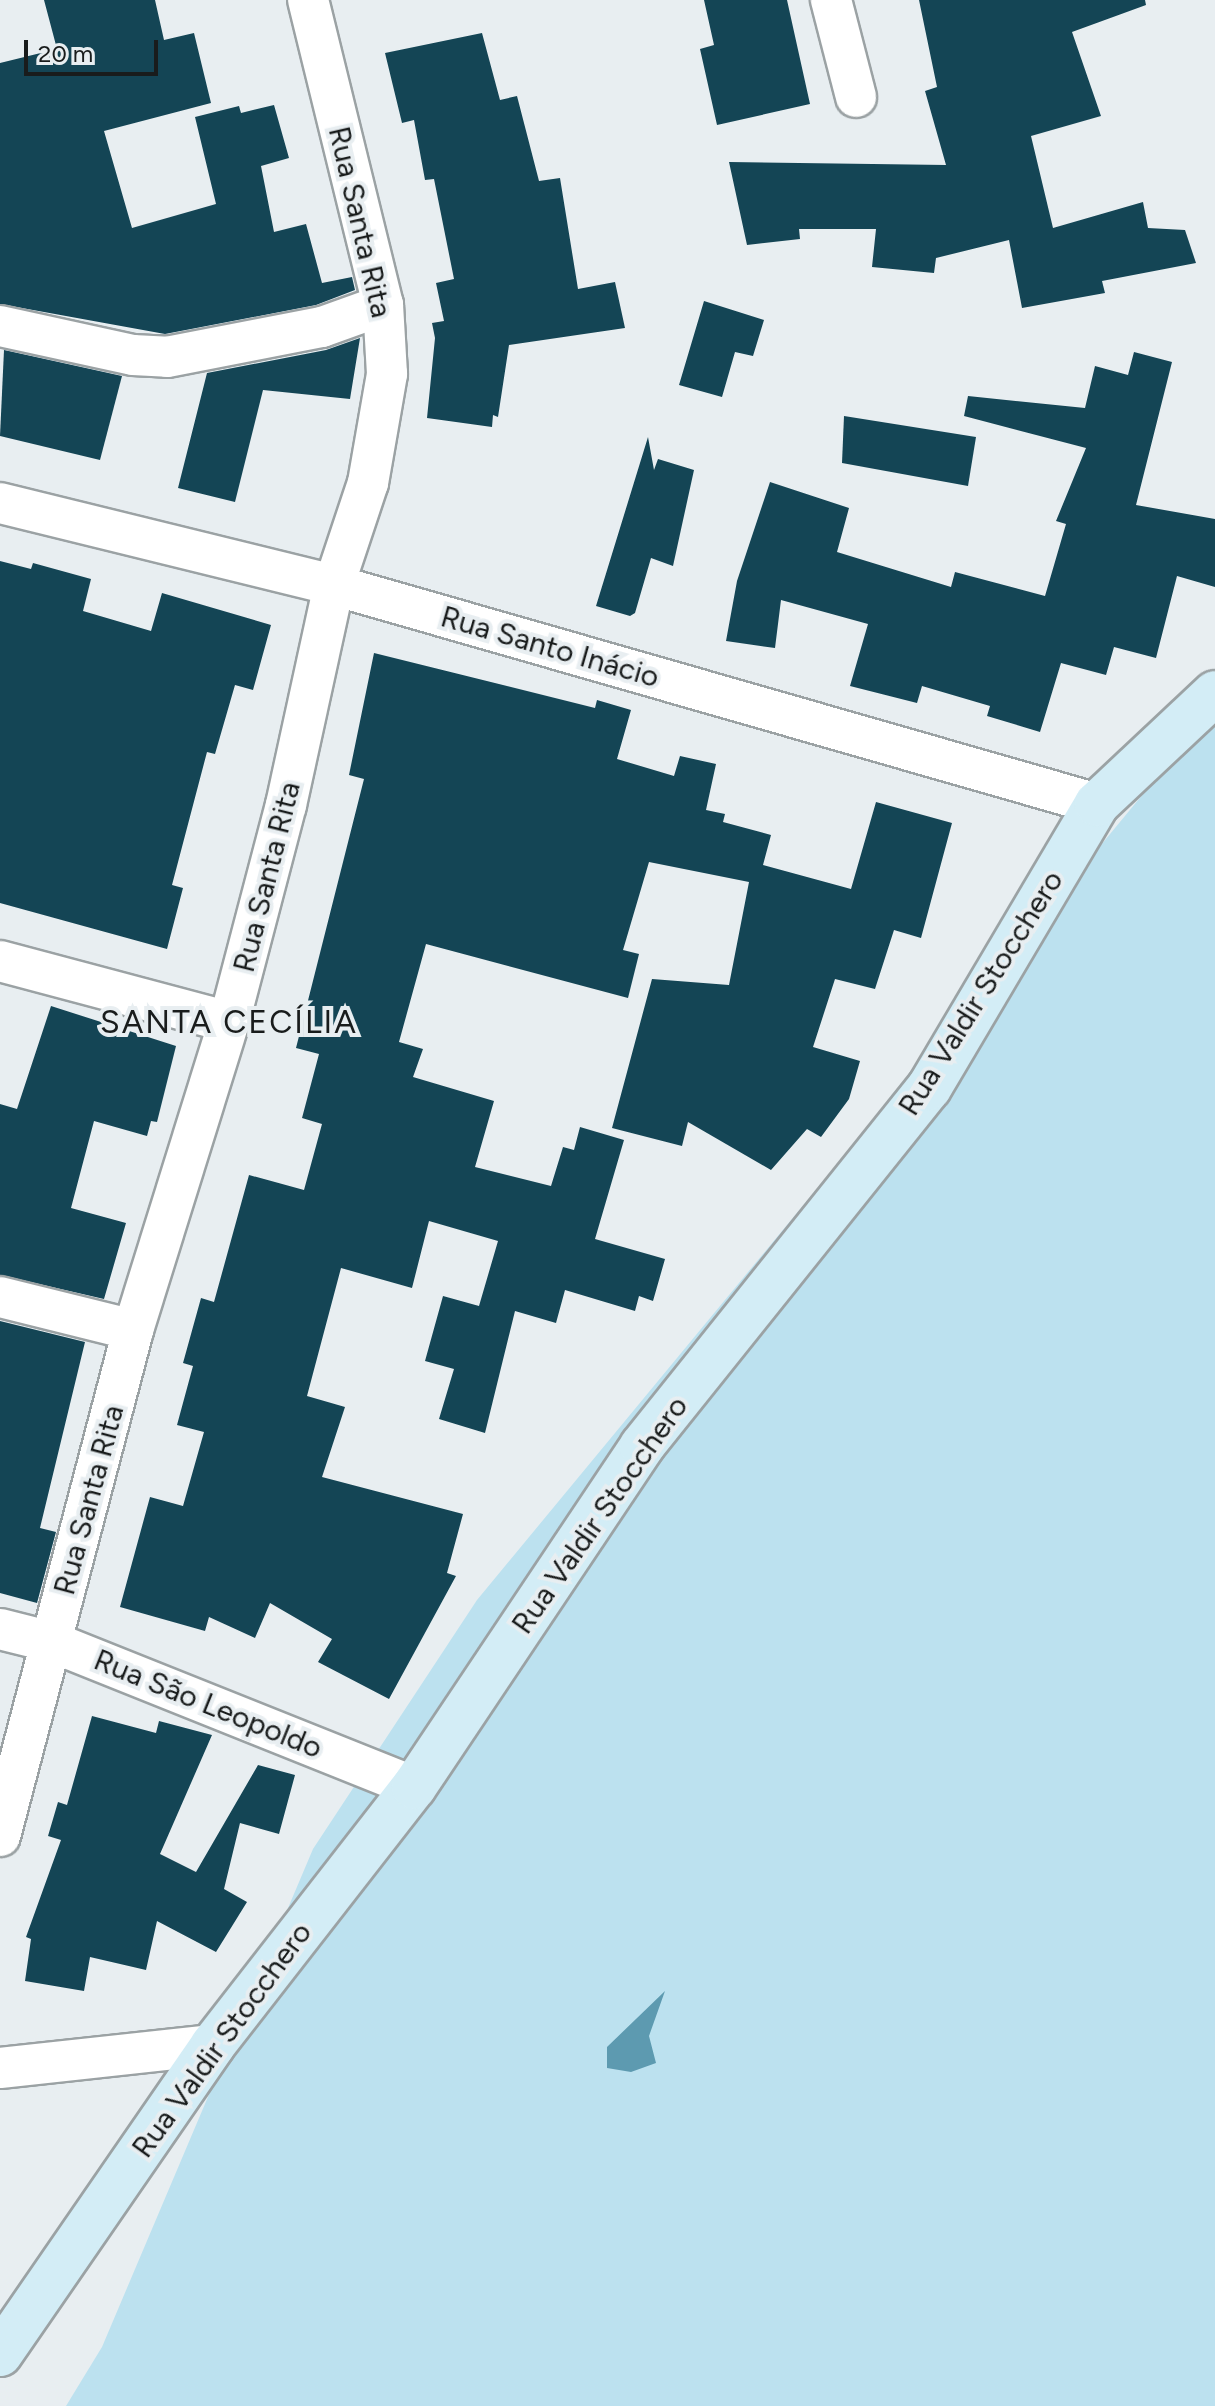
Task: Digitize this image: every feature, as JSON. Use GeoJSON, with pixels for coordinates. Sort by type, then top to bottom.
{"type":"FeatureCollection","features":[{"type":"Feature","properties":{"kind":"main road","name":"Rua Valdir Stocchero"},"geometry":{"type":"LineString","coordinates":[[0,2354],[213,2045],[414,1787],[642,1446],[929,1088],[1097,804],[1215,693]]}},
{"type":"Feature","properties":{"kind":"street","name":"Rua Santa Rita"},"geometry":{"type":"LineString","coordinates":[[0,1836],[133,1330],[229,1022],[286,805],[334,585],[368,483],[382,405],[387,374],[383,305],[308,0]]}},
{"type":"Feature","properties":{"kind":"street"},"geometry":{"type":"LineString","coordinates":[[831,0],[856,97]]}},
{"type":"Feature","properties":{"kind":"street"},"geometry":{"type":"LineString","coordinates":[[0,326],[133,355],[167,357],[322,327],[383,305]]}},
{"type":"Feature","properties":{"kind":"street","name":"Rua Santo Inácio"},"geometry":{"type":"LineString","coordinates":[[0,503],[334,585],[1097,804]]}},
{"type":"Feature","properties":{"kind":"street"},"geometry":{"type":"LineString","coordinates":[[0,961],[229,1022]]}},
{"type":"Feature","properties":{"kind":"street"},"geometry":{"type":"LineString","coordinates":[[0,1297],[133,1330]]}},
{"type":"Feature","properties":{"kind":"street","name":"Rua São Leopoldo"},"geometry":{"type":"LineString","coordinates":[[0,1629],[52,1642],[414,1787]]}},
{"type":"Feature","properties":{"kind":"street"},"geometry":{"type":"LineString","coordinates":[[0,2068],[213,2045]]}},
{"type":"Feature","properties":{"kind":"shaded area"},"geometry":{"type":"Polygon","coordinates":[[[1215,707],[1215,2406],[66,2406],[102,2347],[313,1849],[477,1600],[1215,707]]]}},
{"type":"Feature","properties":{"kind":"shaded area"},"geometry":{"type":"Polygon","coordinates":[[[665,1991],[649,2036],[656,2063],[631,2072],[607,2068],[607,2047],[665,1991]]]}},
{"type":"Feature","properties":{"kind":"building"},"geometry":{"type":"Polygon","coordinates":[[[44,0],[155,0],[164,40],[194,33],[211,103],[104,131],[132,228],[216,204],[195,117],[239,106],[241,113],[274,105],[289,158],[261,166],[274,232],[306,224],[322,283],[352,277],[355,290],[316,305],[165,334],[0,304],[0,63],[57,49],[44,0]]]}},
{"type":"Feature","properties":{"kind":"building"},"geometry":{"type":"Polygon","coordinates":[[[704,0],[787,0],[810,104],[717,125],[700,49],[714,45],[704,0]]]}},
{"type":"Feature","properties":{"kind":"building"},"geometry":{"type":"Polygon","coordinates":[[[919,0],[1145,0],[1146,5],[1072,32],[1101,116],[1031,136],[1053,228],[1143,202],[1148,228],[1185,230],[1196,263],[1102,281],[1105,293],[1022,308],[1009,240],[936,258],[934,273],[872,267],[876,229],[799,229],[800,239],[747,245],[729,162],[946,165],[925,91],[937,87],[919,0]]]}},
{"type":"Feature","properties":{"kind":"building"},"geometry":{"type":"Polygon","coordinates":[[[482,33],[500,100],[517,96],[539,181],[560,178],[578,289],[615,282],[625,328],[509,345],[498,417],[493,415],[492,427],[427,418],[435,338],[432,323],[444,321],[436,283],[454,279],[434,179],[425,180],[414,120],[402,123],[385,53],[482,33]]]}},
{"type":"Feature","properties":{"kind":"building"},"geometry":{"type":"Polygon","coordinates":[[[704,301],[764,320],[753,356],[735,352],[722,397],[679,385],[704,301]]]}},
{"type":"Feature","properties":{"kind":"building"},"geometry":{"type":"Polygon","coordinates":[[[360,338],[350,399],[263,390],[235,502],[178,488],[207,373],[326,350],[360,338]]]}},
{"type":"Feature","properties":{"kind":"building"},"geometry":{"type":"Polygon","coordinates":[[[4,350],[122,376],[100,460],[0,436],[4,350]]]}},
{"type":"Feature","properties":{"kind":"building"},"geometry":{"type":"Polygon","coordinates":[[[1134,352],[1172,362],[1136,505],[1215,519],[1215,587],[1177,576],[1156,658],[1114,647],[1106,675],[1061,663],[1040,732],[987,716],[990,706],[922,686],[917,703],[850,686],[868,624],[781,600],[775,648],[726,641],[737,581],[770,482],[849,508],[837,552],[951,587],[955,572],[1045,596],[1066,524],[1056,521],[1086,448],[964,416],[968,396],[1085,408],[1095,366],[1128,375],[1134,352]]]}},
{"type":"Feature","properties":{"kind":"building"},"geometry":{"type":"Polygon","coordinates":[[[844,416],[976,437],[968,486],[842,463],[844,416]]]}},
{"type":"Feature","properties":{"kind":"building"},"geometry":{"type":"Polygon","coordinates":[[[648,437],[654,470],[658,459],[694,470],[673,566],[651,558],[635,613],[630,616],[596,606],[648,437]]]}},
{"type":"Feature","properties":{"kind":"building"},"geometry":{"type":"Polygon","coordinates":[[[0,561],[31,569],[33,563],[91,579],[83,611],[151,631],[162,593],[271,625],[253,690],[235,685],[215,754],[207,752],[172,885],[183,888],[167,949],[0,903],[0,561]]]}},
{"type":"Feature","properties":{"kind":"building"},"geometry":{"type":"Polygon","coordinates":[[[374,653],[595,708],[597,700],[631,710],[617,759],[674,776],[680,756],[716,764],[706,810],[725,814],[723,822],[771,835],[763,865],[851,889],[876,802],[952,823],[921,938],[894,930],[875,989],[835,979],[813,1047],[860,1061],[849,1099],[821,1137],[807,1129],[771,1170],[688,1122],[682,1146],[612,1128],[652,979],[729,985],[749,882],[649,862],[623,950],[639,954],[628,998],[426,944],[399,1042],[423,1049],[413,1077],[494,1101],[475,1167],[551,1186],[563,1147],[574,1150],[580,1127],[624,1140],[595,1239],[665,1259],[653,1301],[639,1296],[635,1311],[565,1290],[556,1323],[515,1311],[485,1433],[439,1419],[454,1369],[425,1361],[443,1296],[479,1306],[498,1241],[429,1221],[412,1288],[341,1268],[307,1396],[345,1407],[322,1477],[463,1514],[447,1573],[456,1576],[389,1699],[318,1662],[332,1639],[270,1603],[255,1638],[209,1617],[205,1631],[120,1607],[150,1497],[183,1506],[204,1432],[177,1425],[193,1366],[183,1363],[201,1298],[214,1302],[249,1175],[304,1190],[322,1124],[302,1118],[319,1054],[296,1048],[364,779],[349,775],[374,653]]]}},
{"type":"Feature","properties":{"kind":"building"},"geometry":{"type":"Polygon","coordinates":[[[51,1006],[176,1046],[157,1122],[151,1121],[147,1136],[94,1121],[71,1208],[126,1223],[104,1299],[0,1275],[0,1104],[17,1109],[51,1006]]]}},
{"type":"Feature","properties":{"kind":"building"},"geometry":{"type":"Polygon","coordinates":[[[0,1321],[85,1342],[40,1528],[56,1532],[37,1603],[0,1593],[0,1321]]]}},
{"type":"Feature","properties":{"kind":"building"},"geometry":{"type":"Polygon","coordinates":[[[92,1716],[156,1733],[159,1721],[212,1735],[160,1854],[196,1872],[258,1765],[295,1775],[279,1834],[240,1823],[224,1889],[247,1902],[216,1952],[157,1921],[146,1970],[90,1957],[84,1991],[25,1981],[31,1939],[26,1937],[61,1840],[48,1836],[58,1802],[67,1805],[92,1716]]]}},
{"type":"Feature","properties":{"kind":"district","name":"SANTA CECÍLIA"},"geometry":{"type":"Point","coordinates":[229,1022]}}]}
